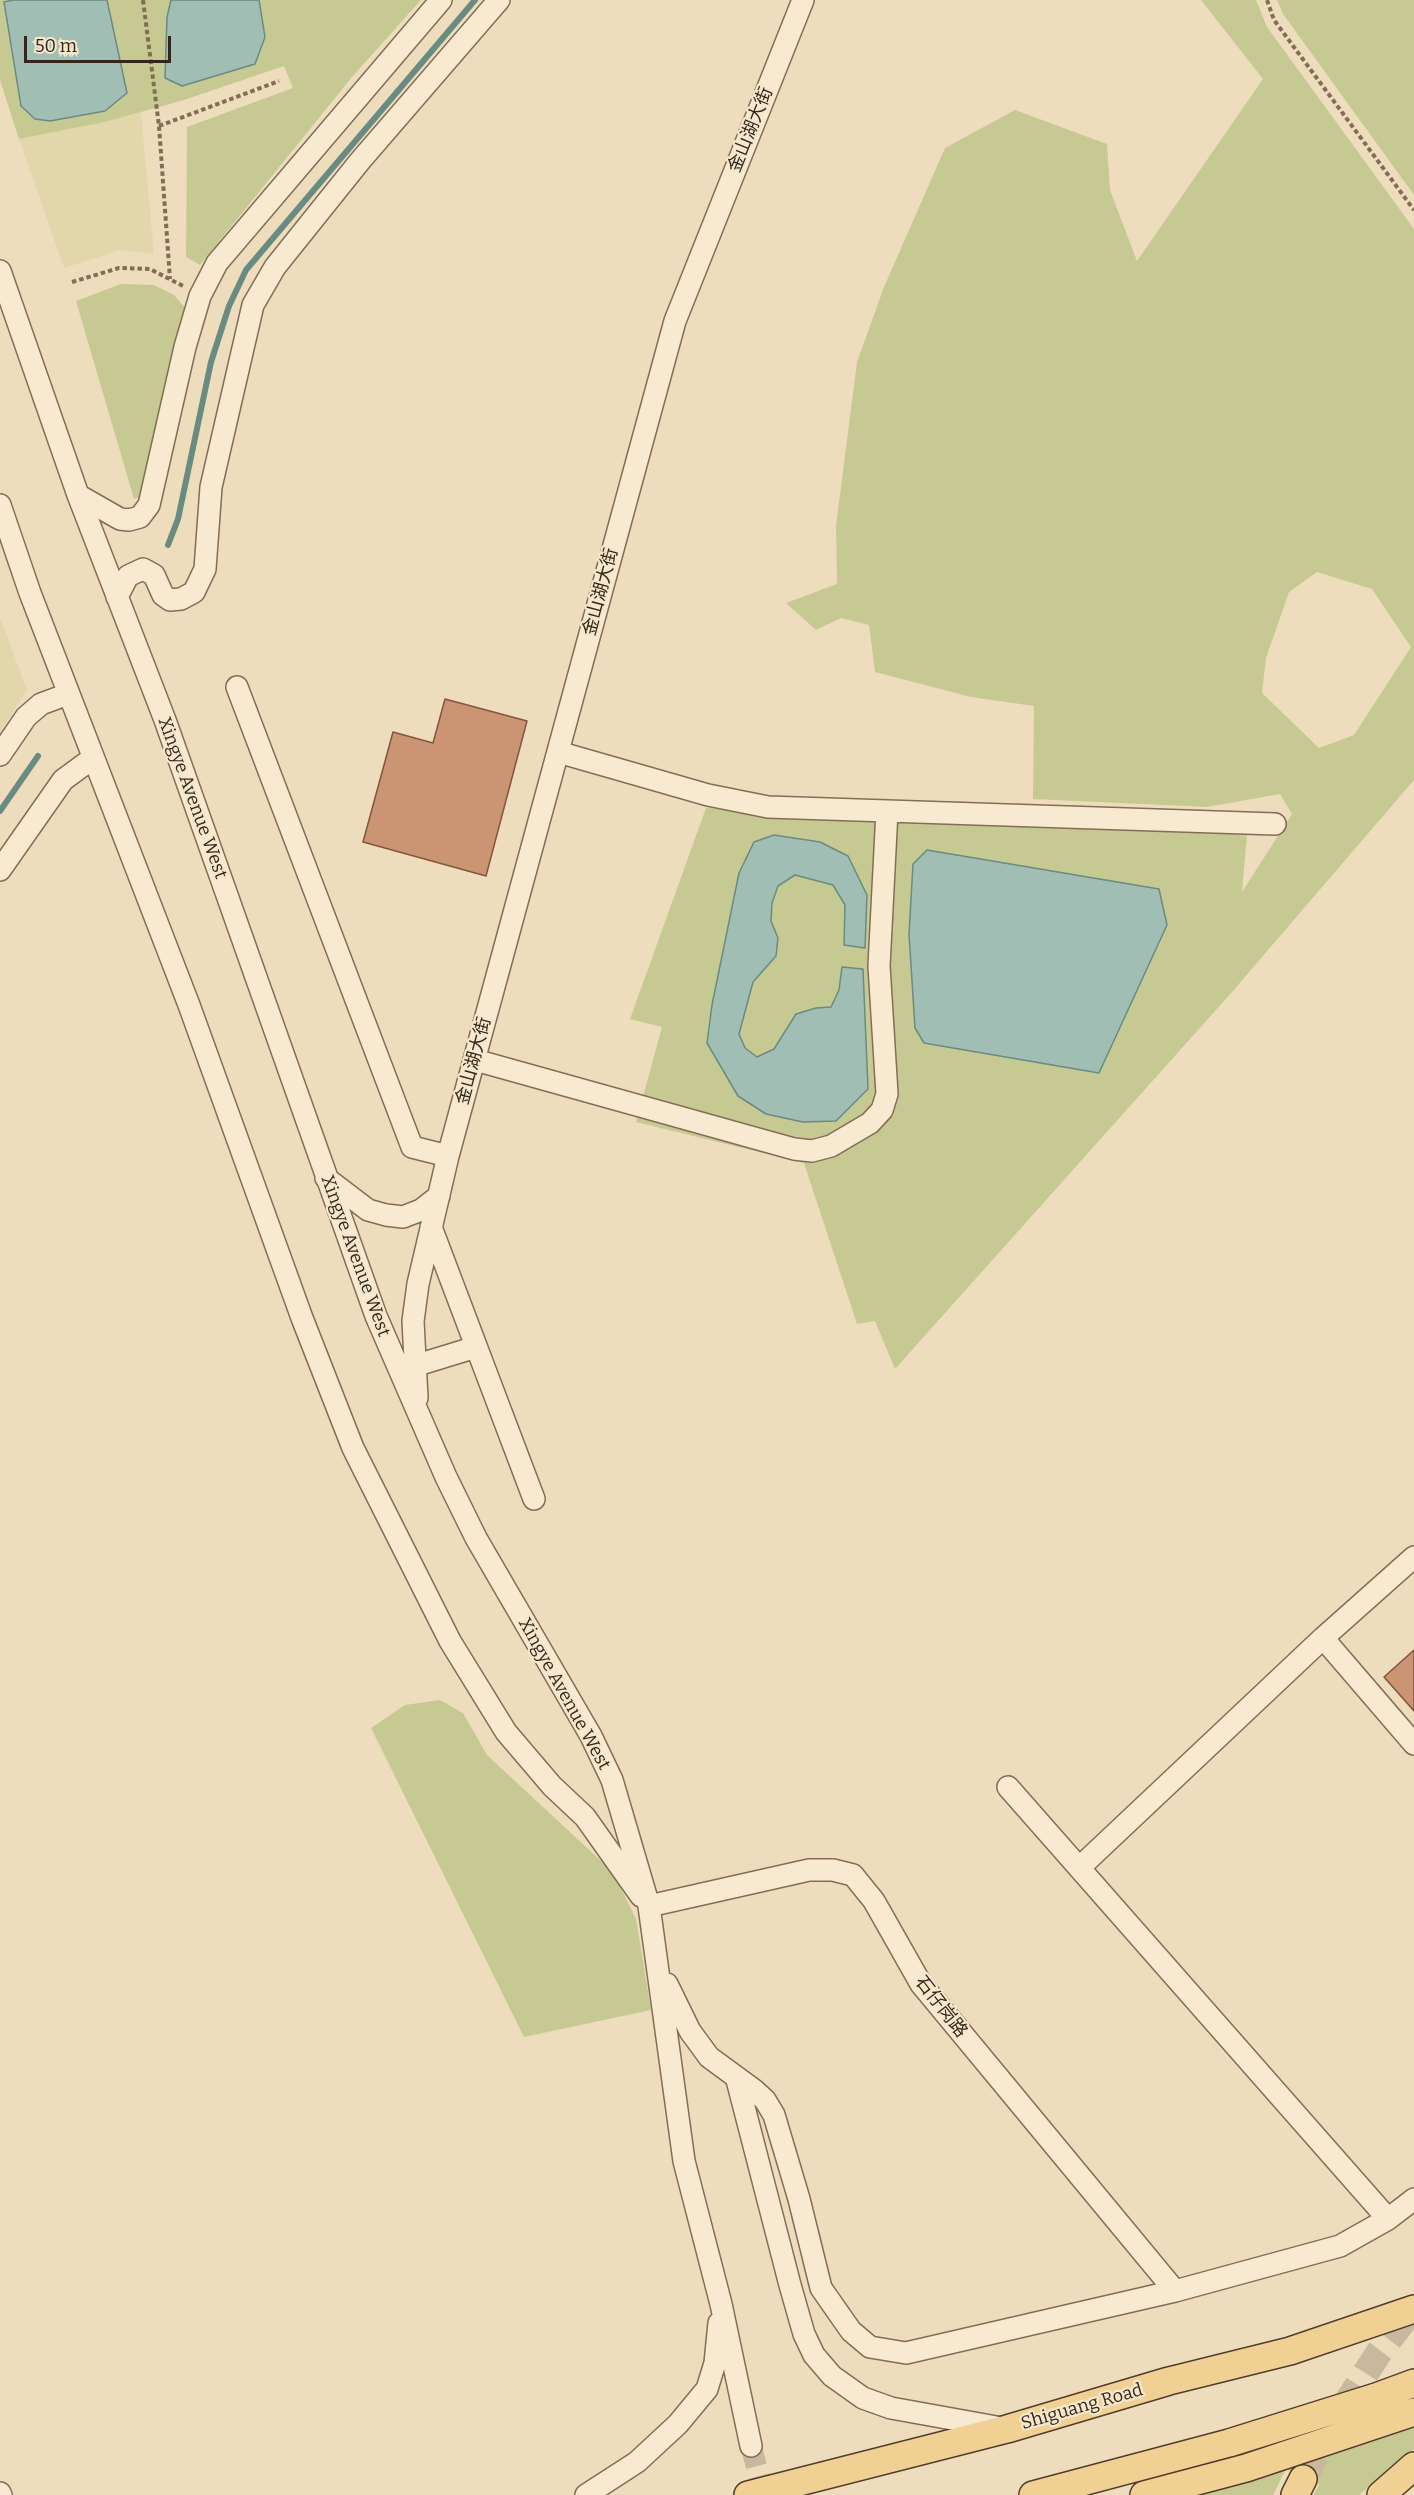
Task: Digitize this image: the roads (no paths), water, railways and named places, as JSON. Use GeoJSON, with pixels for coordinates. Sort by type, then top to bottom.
{"type":"FeatureCollection","features":[{"type":"Feature","properties":{"kind":"main road","name":"Shiguang Road"},"geometry":{"type":"LineString","coordinates":[[748,2495],[1007,2429],[1169,2381],[1290,2351],[1414,2309]]}},
{"type":"Feature","properties":{"kind":"main road"},"geometry":{"type":"LineString","coordinates":[[1033,2495],[1229,2443],[1414,2383]]}},
{"type":"Feature","properties":{"kind":"main road"},"geometry":{"type":"LineString","coordinates":[[1144,2495],[1246,2468],[1414,2412]]}},
{"type":"Feature","properties":{"kind":"main road"},"geometry":{"type":"LineString","coordinates":[[1381,2495],[1414,2466]]}},
{"type":"Feature","properties":{"kind":"street"},"geometry":{"type":"LineString","coordinates":[[78,495],[120,519],[129,520],[140,517],[148,505],[185,347],[200,296],[217,263],[441,0]]}},
{"type":"Feature","properties":{"kind":"street"},"geometry":{"type":"LineString","coordinates":[[117,597],[129,576],[143,569],[154,575],[162,595],[170,600],[194,592],[205,569],[211,486],[253,305],[275,267],[345,178],[500,0]]}},
{"type":"Feature","properties":{"kind":"street","name":"金山湖大街"},"geometry":{"type":"LineString","coordinates":[[430,1441],[415,1391],[412,1321],[448,1156],[675,321],[803,0]]}},
{"type":"Feature","properties":{"kind":"street","name":"Xingye Avenue West"},"geometry":{"type":"LineString","coordinates":[[1,276],[78,495],[165,720],[376,1316],[430,1441],[476,1538],[591,1736],[612,1780],[649,1906],[684,2161],[721,2304],[752,2446]]}},
{"type":"Feature","properties":{"kind":"street"},"geometry":{"type":"LineString","coordinates":[[0,505],[30,594],[189,1005],[302,1318],[353,1448],[450,1641],[506,1732],[552,1786],[585,1817],[649,1906]]}},
{"type":"Feature","properties":{"kind":"street"},"geometry":{"type":"LineString","coordinates":[[237,687],[412,1148],[448,1156]]}},
{"type":"Feature","properties":{"kind":"street"},"geometry":{"type":"LineString","coordinates":[[0,755],[26,717],[41,704],[68,694]]}},
{"type":"Feature","properties":{"kind":"street"},"geometry":{"type":"LineString","coordinates":[[558,752],[708,795],[768,807],[1275,824]]}},
{"type":"Feature","properties":{"kind":"street"},"geometry":{"type":"LineString","coordinates":[[0,870],[63,780],[93,758]]}},
{"type":"Feature","properties":{"kind":"street"},"geometry":{"type":"LineString","coordinates":[[475,1060],[794,1149],[812,1151],[831,1146],[870,1122],[882,1110],[887,1094],[879,966],[887,811]]}},
{"type":"Feature","properties":{"kind":"street"},"geometry":{"type":"LineString","coordinates":[[326,1178],[368,1210],[386,1215],[403,1217],[421,1210],[439,1196]]}},
{"type":"Feature","properties":{"kind":"street"},"geometry":{"type":"LineString","coordinates":[[431,1227],[534,1499]]}},
{"type":"Feature","properties":{"kind":"street"},"geometry":{"type":"LineString","coordinates":[[414,1366],[476,1347]]}},
{"type":"Feature","properties":{"kind":"street"},"geometry":{"type":"LineString","coordinates":[[1079,1868],[1323,1638],[1414,1557]]}},
{"type":"Feature","properties":{"kind":"street"},"geometry":{"type":"LineString","coordinates":[[1323,1638],[1414,1744]]}},
{"type":"Feature","properties":{"kind":"street"},"geometry":{"type":"LineString","coordinates":[[1008,1787],[1388,2219]]}},
{"type":"Feature","properties":{"kind":"street","name":"石仔岗路"},"geometry":{"type":"LineString","coordinates":[[649,1906],[809,1870],[833,1870],[853,1875],[874,1901],[921,1984],[1175,2291]]}},
{"type":"Feature","properties":{"kind":"street"},"geometry":{"type":"LineString","coordinates":[[659,1968],[690,2031],[709,2057],[765,2100],[774,2115],[794,2179],[821,2288],[851,2331],[870,2346],[906,2353],[1175,2291],[1340,2246],[1388,2219],[1414,2199]]}},
{"type":"Feature","properties":{"kind":"street"},"geometry":{"type":"LineString","coordinates":[[737,2080],[790,2285],[804,2334],[814,2355],[832,2376],[862,2398],[891,2408],[1007,2429]]}},
{"type":"Feature","properties":{"kind":"street"},"geometry":{"type":"LineString","coordinates":[[586,2495],[637,2462],[678,2424],[707,2389],[715,2363],[721,2304]]}},
{"type":"Feature","properties":{"kind":"water"},"geometry":{"type":"Polygon","coordinates":[[[13,0],[107,0],[127,93],[105,111],[50,121],[35,119],[21,106],[4,2],[13,0]]]}},
{"type":"Feature","properties":{"kind":"water"},"geometry":{"type":"Polygon","coordinates":[[[171,0],[259,0],[265,37],[255,64],[182,86],[165,78],[167,17],[171,0]]]}},
{"type":"Feature","properties":{"kind":"water"},"geometry":{"type":"Polygon","coordinates":[[[774,835],[820,842],[848,856],[867,895],[865,948],[844,945],[845,905],[833,885],[795,875],[778,886],[772,903],[771,921],[778,938],[776,956],[753,982],[739,1034],[745,1048],[757,1057],[774,1049],[796,1014],[816,1008],[831,1007],[839,990],[842,967],[863,969],[868,1089],[836,1121],[803,1122],[766,1114],[738,1096],[707,1043],[712,1005],[739,873],[754,842],[774,835]]]}},
{"type":"Feature","properties":{"kind":"water"},"geometry":{"type":"Polygon","coordinates":[[[927,850],[1159,889],[1167,925],[1099,1073],[924,1043],[915,1028],[909,934],[913,864],[927,850]]]}},
{"type":"Feature","properties":{"kind":"waterway"},"geometry":{"type":"LineString","coordinates":[[168,545],[178,519],[211,362],[229,306],[246,270],[475,0]]}},
{"type":"Feature","properties":{"kind":"waterway"},"geometry":{"type":"LineString","coordinates":[[0,811],[38,756]]}},
{"type":"Feature","properties":{"kind":"tunnel"},"geometry":{"type":"LineString","coordinates":[[1303,2479],[1333,2424],[1378,2354],[1414,2307]]}},
{"type":"Feature","properties":{"kind":"tunnel"},"geometry":{"type":"LineString","coordinates":[[751,2446],[764,2495]]}}]}
